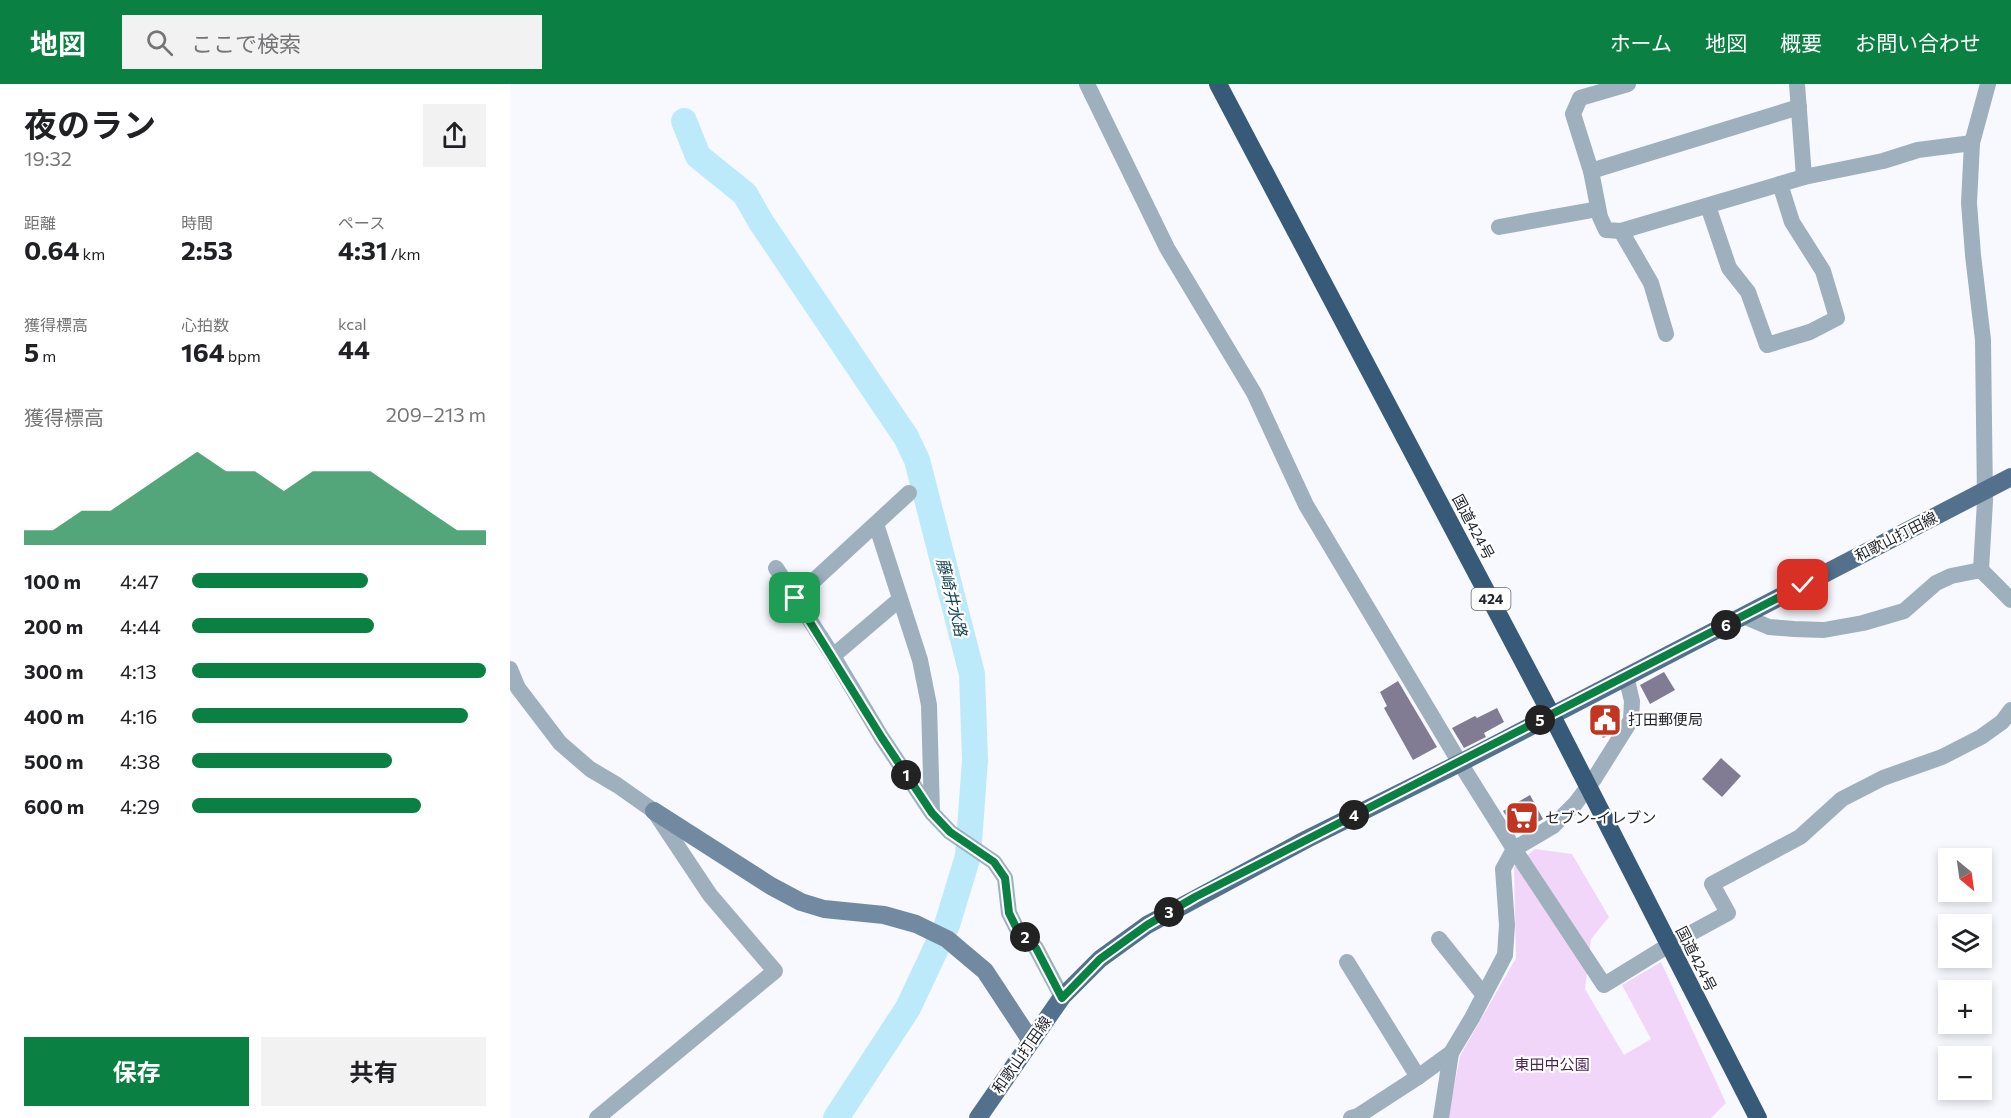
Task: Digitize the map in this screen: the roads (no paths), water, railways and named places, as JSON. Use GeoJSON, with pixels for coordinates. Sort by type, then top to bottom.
{"type":"FeatureCollection","features":[{"type":"Feature","properties":{"kind":"highway","name":"国道424号"},"geometry":{"type":"LineString","coordinates":[[1218,84],[1551,714],[1758,1118]]}},
{"type":"Feature","properties":{"kind":"main road","name":"和歌山打田線"},"geometry":{"type":"LineString","coordinates":[[978,1118],[1062,998],[1100,959],[1147,925],[1307,839],[1460,763],[2011,477]]}},
{"type":"Feature","properties":{"kind":"street"},"geometry":{"type":"LineString","coordinates":[[1087,84],[1167,249],[1254,393],[1306,505],[1460,763],[1604,985],[1669,945],[1728,913],[1712,884],[1800,837],[1842,799],[1883,778],[1942,757],[1981,737],[2002,722],[2011,710]]}},
{"type":"Feature","properties":{"kind":"street"},"geometry":{"type":"LineString","coordinates":[[1628,84],[1580,91],[1574,114],[1591,171],[1598,210],[1606,230],[1621,231],[1804,177],[1883,161],[1918,150],[1972,143]]}},
{"type":"Feature","properties":{"kind":"street"},"geometry":{"type":"LineString","coordinates":[[1797,84],[1804,177]]}},
{"type":"Feature","properties":{"kind":"street"},"geometry":{"type":"LineString","coordinates":[[1988,84],[1972,143],[1969,203],[1983,340],[1984,491],[1981,570],[2011,600]]}},
{"type":"Feature","properties":{"kind":"street"},"geometry":{"type":"LineString","coordinates":[[1591,171],[1799,107]]}},
{"type":"Feature","properties":{"kind":"street"},"geometry":{"type":"LineString","coordinates":[[1708,206],[1729,268],[1748,292],[1767,345],[1789,339],[1810,332],[1837,318],[1823,271],[1792,222],[1780,184]]}},
{"type":"Feature","properties":{"kind":"street"},"geometry":{"type":"LineString","coordinates":[[1499,227],[1598,210]]}},
{"type":"Feature","properties":{"kind":"street"},"geometry":{"type":"LineString","coordinates":[[1621,231],[1651,283],[1666,334]]}},
{"type":"Feature","properties":{"kind":"street"},"geometry":{"type":"LineString","coordinates":[[795,598],[909,493]]}},
{"type":"Feature","properties":{"kind":"street"},"geometry":{"type":"LineString","coordinates":[[876,524],[920,660],[929,705],[932,813]]}},
{"type":"Feature","properties":{"kind":"street"},"geometry":{"type":"LineString","coordinates":[[776,568],[833,656],[882,738],[932,813],[950,832],[994,862],[1005,878],[1009,913],[1017,929],[1036,948],[1062,998]]}},
{"type":"Feature","properties":{"kind":"street"},"geometry":{"type":"LineString","coordinates":[[1743,616],[1769,627],[1794,629],[1824,630],[1863,623],[1904,611],[1936,583],[1951,576],[1981,570]]}},
{"type":"Feature","properties":{"kind":"street"},"geometry":{"type":"LineString","coordinates":[[833,656],[900,599]]}},
{"type":"Feature","properties":{"kind":"street"},"geometry":{"type":"LineString","coordinates":[[510,669],[518,688],[560,743],[590,769],[771,886],[801,902],[824,909],[884,915],[916,924],[947,939],[985,970],[1031,1041]]}},
{"type":"Feature","properties":{"kind":"street"},"geometry":{"type":"LineString","coordinates":[[1441,1118],[1451,1053],[1505,955],[1507,925],[1503,870],[1514,849],[1553,826],[1575,804],[1631,720],[1632,701],[1626,676]]}},
{"type":"Feature","properties":{"kind":"street"},"geometry":{"type":"LineString","coordinates":[[597,1118],[775,971],[710,896],[654,811]]}},
{"type":"Feature","properties":{"kind":"street"},"geometry":{"type":"LineString","coordinates":[[1439,939],[1483,994]]}},
{"type":"Feature","properties":{"kind":"street"},"geometry":{"type":"LineString","coordinates":[[1347,962],[1418,1077]]}},
{"type":"Feature","properties":{"kind":"street"},"geometry":{"type":"LineString","coordinates":[[1351,1118],[1358,1116],[1418,1077],[1451,1053]]}},
{"type":"Feature","properties":{"kind":"waterway","name":"藤崎井水路"},"geometry":{"type":"LineString","coordinates":[[684,121],[698,156],[745,194],[761,222],[906,437],[917,460],[972,674],[975,760],[968,856],[947,925],[908,1008],[836,1118]]}},
{"type":"Feature","properties":{"kind":"place","name":"打田郵便局"},"geometry":{"type":"Point","coordinates":[1605,720]}},
{"type":"Feature","properties":{"kind":"place","name":"セブン-イレブン"},"geometry":{"type":"Point","coordinates":[1522,818]}},
{"type":"Feature","properties":{"kind":"park label","name":"東田中公園"},"geometry":{"type":"Point","coordinates":[1552,1065]}}]}
